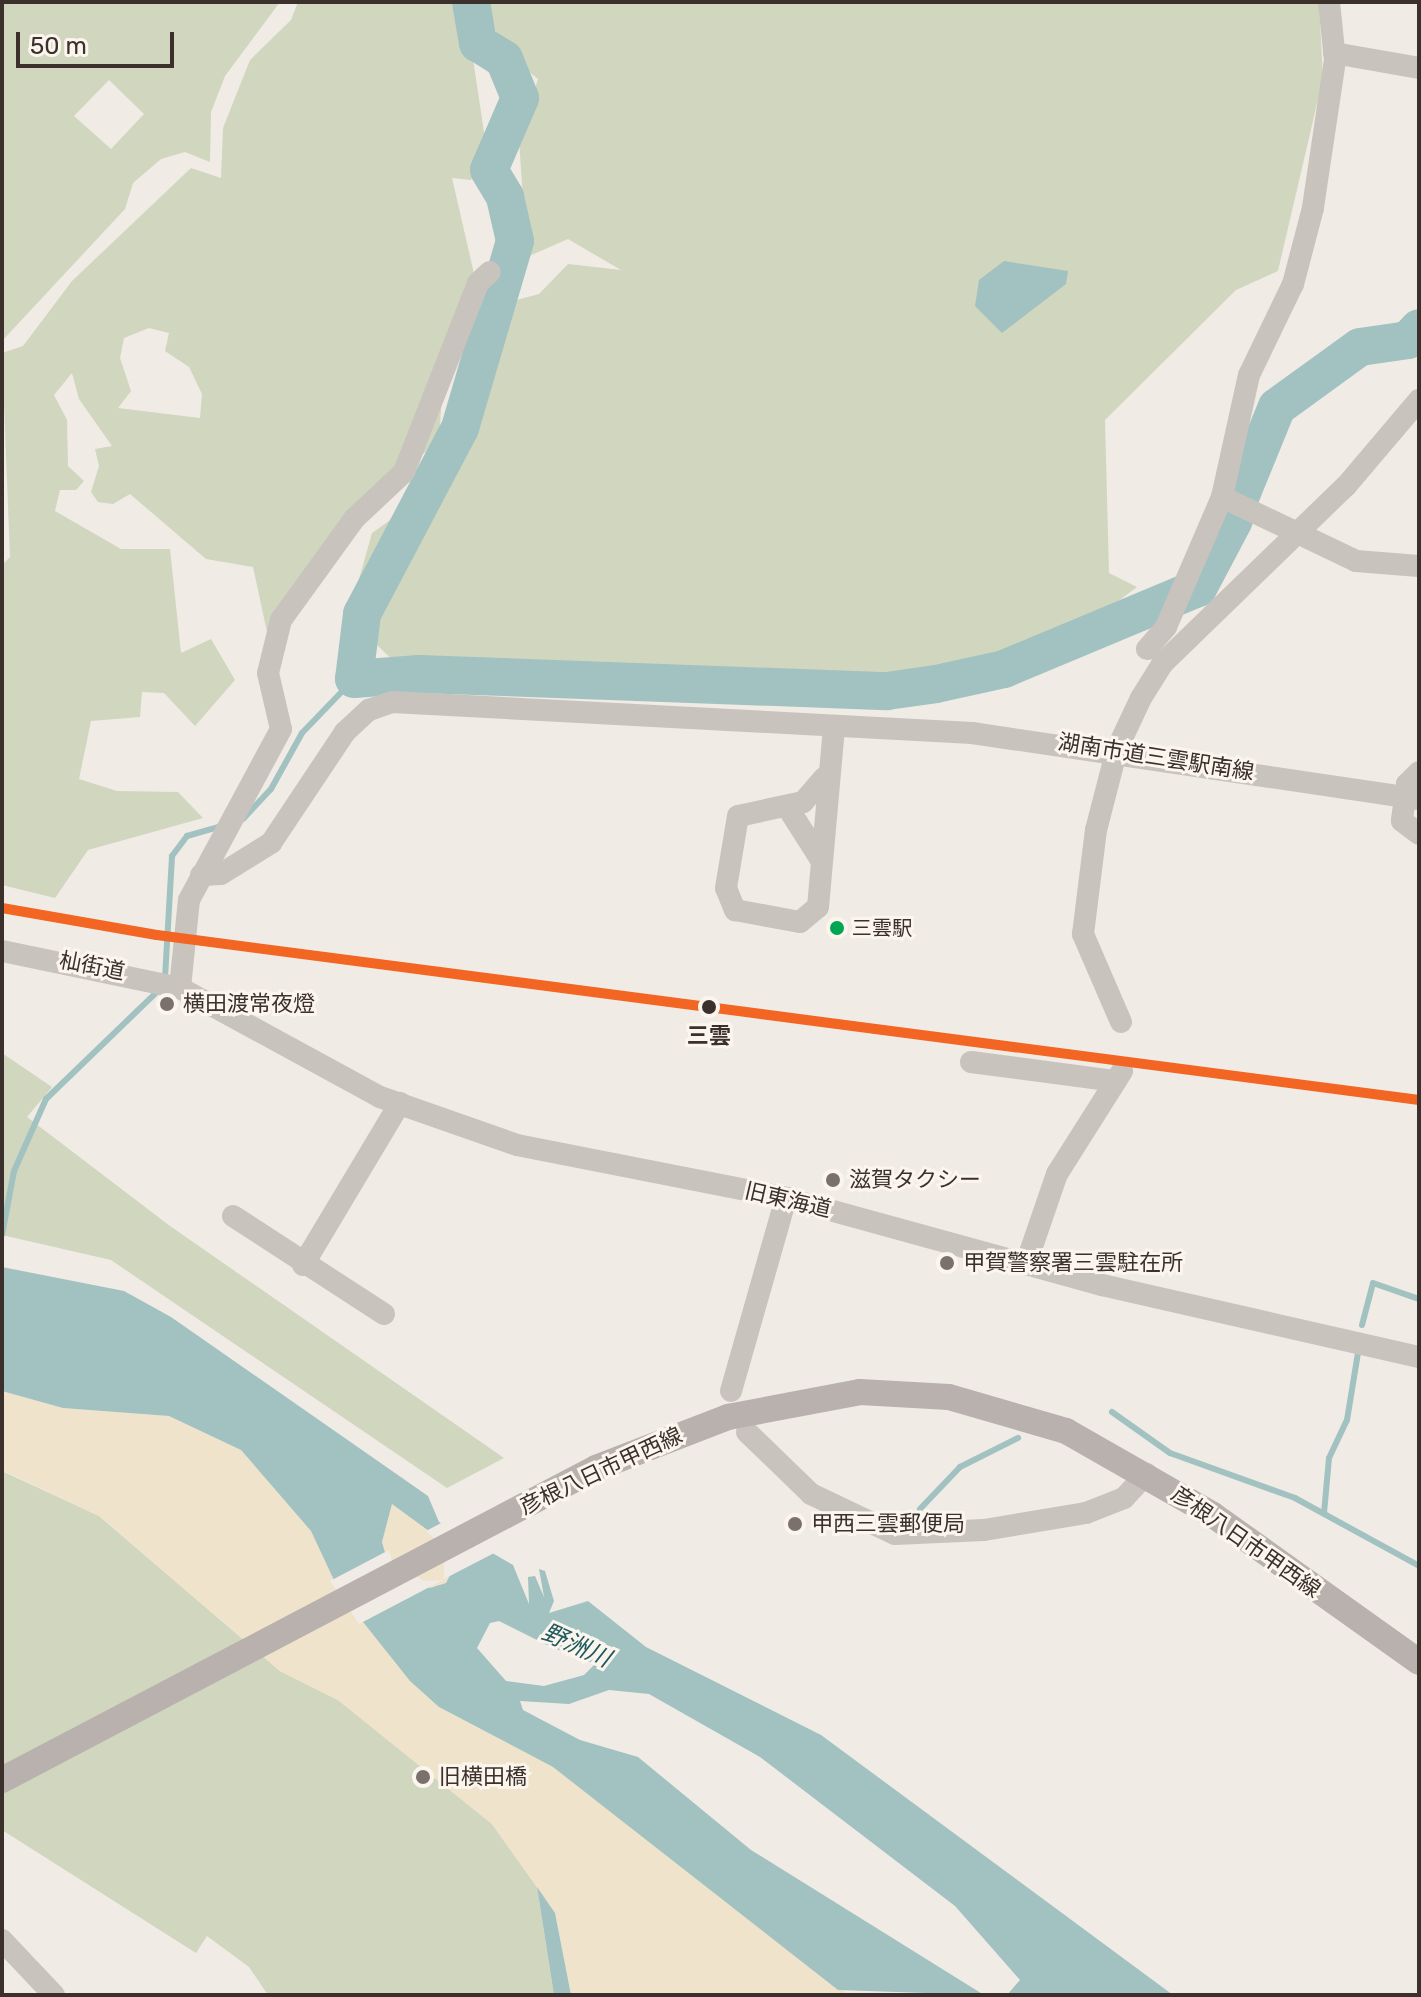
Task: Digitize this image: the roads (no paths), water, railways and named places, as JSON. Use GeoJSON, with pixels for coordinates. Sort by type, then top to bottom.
{"type":"FeatureCollection","features":[{"type":"Feature","properties":{"kind":"main road","name":"彦根八日市甲西線"},"geometry":{"type":"LineString","coordinates":[[2,1780],[596,1468],[728,1417],[895,1391],[1035,1419],[1146,1474],[1419,1662]]}},
{"type":"Feature","properties":{"kind":"main road","name":"彦根八日市甲西線"},"geometry":{"type":"LineString","coordinates":[[2,1764],[50,1753]]}},
{"type":"Feature","properties":{"kind":"street"},"geometry":{"type":"LineString","coordinates":[[1147,649],[1181,594],[1222,497],[1249,375],[1293,284],[1309,224],[1334,53],[1329,2]]}},
{"type":"Feature","properties":{"kind":"street"},"geometry":{"type":"LineString","coordinates":[[1334,53],[1419,68]]}},
{"type":"Feature","properties":{"kind":"street"},"geometry":{"type":"LineString","coordinates":[[170,985],[189,900],[224,826],[272,755],[281,729],[268,673],[281,620],[354,519],[404,472],[478,283],[490,272]]}},
{"type":"Feature","properties":{"kind":"street"},"geometry":{"type":"LineString","coordinates":[[1121,1022],[1083,934],[1096,830],[1117,749],[1162,664],[1296,537],[1419,400]]}},
{"type":"Feature","properties":{"kind":"street"},"geometry":{"type":"LineString","coordinates":[[1222,497],[1296,537],[1356,561],[1419,566]]}},
{"type":"Feature","properties":{"kind":"street","name":"湖南市道三雲駅南線"},"geometry":{"type":"LineString","coordinates":[[201,875],[221,874],[271,843],[345,732],[369,710],[392,702],[834,726],[892,726],[1117,749],[1411,798]]}},
{"type":"Feature","properties":{"kind":"street"},"geometry":{"type":"LineString","coordinates":[[824,778],[788,808],[738,816],[726,888],[735,910],[800,922],[818,907],[824,778],[834,726]]}},
{"type":"Feature","properties":{"kind":"street"},"geometry":{"type":"LineString","coordinates":[[1419,772],[1402,821],[1419,834]]}},
{"type":"Feature","properties":{"kind":"street"},"geometry":{"type":"LineString","coordinates":[[788,808],[822,862]]}},
{"type":"Feature","properties":{"kind":"street","name":"杣街道"},"geometry":{"type":"LineString","coordinates":[[2,951],[170,985]]}},
{"type":"Feature","properties":{"kind":"street","name":"旧東海道"},"geometry":{"type":"LineString","coordinates":[[170,985],[400,1103],[517,1145],[786,1198],[1027,1261],[1102,1285],[1419,1357]]}},
{"type":"Feature","properties":{"kind":"street"},"geometry":{"type":"LineString","coordinates":[[971,1062],[1119,1076],[1057,1174],[1027,1261]]}},
{"type":"Feature","properties":{"kind":"street"},"geometry":{"type":"LineString","coordinates":[[303,1265],[400,1103]]}},
{"type":"Feature","properties":{"kind":"street"},"geometry":{"type":"LineString","coordinates":[[731,1391],[786,1198]]}},
{"type":"Feature","properties":{"kind":"street"},"geometry":{"type":"LineString","coordinates":[[233,1216],[303,1265],[384,1314]]}},
{"type":"Feature","properties":{"kind":"street"},"geometry":{"type":"LineString","coordinates":[[747,1432],[811,1494],[895,1534],[984,1530],[1086,1513],[1124,1498],[1146,1474]]}},
{"type":"Feature","properties":{"kind":"street"},"geometry":{"type":"LineString","coordinates":[[2,1940],[54,1995]]}},
{"type":"Feature","properties":{"kind":"water"},"geometry":{"type":"Polygon","coordinates":[[[1004,261],[1068,271],[1066,284],[1002,333],[975,306],[979,280],[1004,261]]]}},
{"type":"Feature","properties":{"kind":"water","name":"野洲川"},"geometry":{"type":"Polygon","coordinates":[[[2,1267],[124,1291],[171,1317],[428,1496],[439,1522],[513,1565],[529,1604],[528,1577],[535,1576],[544,1597],[539,1569],[545,1571],[554,1601],[549,1613],[588,1601],[646,1647],[821,1735],[1173,1995],[1007,1995],[1020,1980],[955,1906],[760,1757],[649,1694],[609,1690],[569,1704],[520,1701],[523,1710],[580,1740],[638,1757],[751,1850],[984,1995],[838,1990],[553,1767],[439,1707],[410,1681],[340,1593],[311,1531],[241,1450],[169,1416],[63,1408],[2,1391],[2,1267]],[[392,1504],[382,1542],[388,1563],[430,1588],[446,1583],[453,1569],[448,1545],[392,1504]],[[499,1621],[490,1623],[477,1648],[506,1681],[544,1686],[584,1675],[595,1664],[549,1646],[499,1621]]]}},
{"type":"Feature","properties":{"kind":"water"},"geometry":{"type":"Polygon","coordinates":[[[537,1887],[555,1913],[571,1995],[554,1995],[537,1887]]]}},
{"type":"Feature","properties":{"kind":"waterway"},"geometry":{"type":"LineString","coordinates":[[471,2],[478,43],[504,59],[520,98],[489,170],[505,197],[515,241],[460,428],[362,614],[354,679],[419,674],[887,691],[936,684],[1004,669],[1198,588],[1234,520]]}},
{"type":"Feature","properties":{"kind":"waterway"},"geometry":{"type":"LineString","coordinates":[[1241,495],[1277,407],[1360,347],[1408,340],[1419,328]]}},
{"type":"Feature","properties":{"kind":"waterway"},"geometry":{"type":"LineString","coordinates":[[243,819],[271,789],[302,733],[354,679]]}},
{"type":"Feature","properties":{"kind":"waterway"},"geometry":{"type":"LineString","coordinates":[[165,978],[172,856],[187,836],[221,826]]}},
{"type":"Feature","properties":{"kind":"waterway"},"geometry":{"type":"LineString","coordinates":[[2,1235],[14,1171],[46,1099],[161,988]]}},
{"type":"Feature","properties":{"kind":"waterway"},"geometry":{"type":"LineString","coordinates":[[1362,1325],[1373,1283],[1419,1299]]}},
{"type":"Feature","properties":{"kind":"waterway"},"geometry":{"type":"LineString","coordinates":[[1324,1513],[1329,1458],[1347,1420],[1359,1347]]}},
{"type":"Feature","properties":{"kind":"waterway"},"geometry":{"type":"LineString","coordinates":[[1112,1412],[1170,1453],[1295,1498],[1419,1566]]}},
{"type":"Feature","properties":{"kind":"waterway"},"geometry":{"type":"LineString","coordinates":[[920,1509],[960,1467],[1018,1438]]}},
{"type":"Feature","properties":{"kind":"place","name":"三雲駅"},"geometry":{"type":"Point","coordinates":[837,928]}},
{"type":"Feature","properties":{"kind":"place","name":"横田渡常夜燈"},"geometry":{"type":"Point","coordinates":[167,1004]}},
{"type":"Feature","properties":{"kind":"place","name":"三雲"},"geometry":{"type":"Point","coordinates":[709,1007]}},
{"type":"Feature","properties":{"kind":"place","name":"滋賀タクシー"},"geometry":{"type":"Point","coordinates":[833,1180]}},
{"type":"Feature","properties":{"kind":"place","name":"甲賀警察署三雲駐在所"},"geometry":{"type":"Point","coordinates":[947,1263]}},
{"type":"Feature","properties":{"kind":"place","name":"甲西三雲郵便局"},"geometry":{"type":"Point","coordinates":[795,1524]}},
{"type":"Feature","properties":{"kind":"place","name":"旧横田橋"},"geometry":{"type":"Point","coordinates":[423,1777]}}]}
